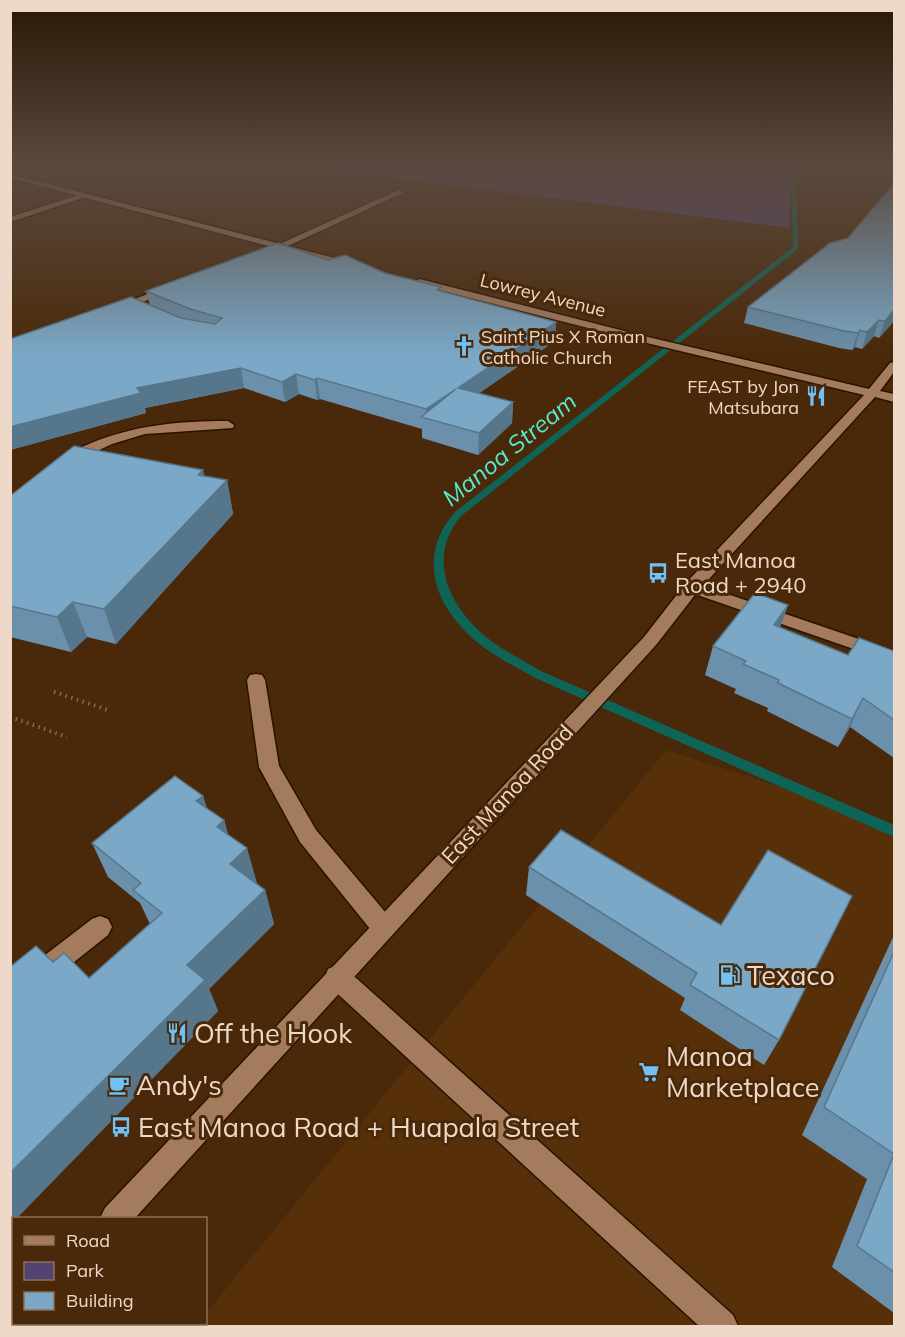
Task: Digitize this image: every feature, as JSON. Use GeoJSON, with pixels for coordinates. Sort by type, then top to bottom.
{"type":"FeatureCollection","features":[{"type":"Feature","properties":{"kind":"street"},"geometry":{"type":"LineString","coordinates":[[218,230],[360,267]]}},
{"type":"Feature","properties":{"kind":"street"},"geometry":{"type":"LineString","coordinates":[[248,260],[318,230]]}},
{"type":"Feature","properties":{"kind":"street","name":"Lowrey Avenue"},"geometry":{"type":"LineString","coordinates":[[404,278],[651,341],[894,398]]}},
{"type":"Feature","properties":{"kind":"street"},"geometry":{"type":"LineString","coordinates":[[104,313],[181,284]]}},
{"type":"Feature","properties":{"kind":"street"},"geometry":{"type":"LineString","coordinates":[[124,305],[146,314]]}},
{"type":"Feature","properties":{"kind":"street","name":"East Manoa Road"},"geometry":{"type":"LineString","coordinates":[[116,1217],[650,641],[692,588],[873,393],[894,365]]}},
{"type":"Feature","properties":{"kind":"street"},"geometry":{"type":"LineString","coordinates":[[58,466],[99,443],[137,430],[189,424],[228,425]]}},
{"type":"Feature","properties":{"kind":"street"},"geometry":{"type":"LineString","coordinates":[[692,588],[894,657]]}},
{"type":"Feature","properties":{"kind":"street"},"geometry":{"type":"LineString","coordinates":[[256,680],[269,767],[308,836],[383,927]]}},
{"type":"Feature","properties":{"kind":"street"},"geometry":{"type":"LineString","coordinates":[[10,998],[100,927]]}},
{"type":"Feature","properties":{"kind":"street"},"geometry":{"type":"LineString","coordinates":[[337,977],[723,1326]]}},
{"type":"Feature","properties":{"kind":"path"},"geometry":{"type":"LineString","coordinates":[[54,692],[108,710]]}},
{"type":"Feature","properties":{"kind":"path"},"geometry":{"type":"LineString","coordinates":[[10,717],[67,737]]}},
{"type":"Feature","properties":{"kind":"shaded area","name":"Manoa Marketplace"},"geometry":{"type":"Polygon","coordinates":[[[666,750],[852,810],[894,831],[894,1326],[194,1326],[207,1325],[207,1312],[666,750]]]}},
{"type":"Feature","properties":{"kind":"building"},"geometry":{"type":"Polygon","coordinates":[[[854,230],[894,230],[894,310],[885,321],[879,320],[867,332],[860,330],[858,333],[748,307],[830,243],[848,238],[854,230]]]}},
{"type":"Feature","properties":{"kind":"building"},"geometry":{"type":"Polygon","coordinates":[[[278,243],[328,260],[345,255],[385,273],[441,287],[437,290],[556,322],[458,388],[513,402],[479,433],[421,417],[456,389],[426,409],[317,378],[315,380],[296,374],[282,382],[241,368],[137,388],[141,393],[10,427],[10,339],[131,297],[181,318],[215,324],[222,318],[190,309],[146,291],[278,243]]]}},
{"type":"Feature","properties":{"kind":"building"},"geometry":{"type":"Polygon","coordinates":[[[74,446],[203,470],[198,475],[227,480],[104,609],[73,602],[57,617],[10,606],[10,496],[74,446]]]}},
{"type":"Feature","properties":{"kind":"building"},"geometry":{"type":"Polygon","coordinates":[[[755,593],[788,605],[774,625],[848,655],[859,638],[894,651],[894,720],[863,698],[852,719],[778,683],[779,680],[743,664],[746,661],[713,646],[755,593]]]}},
{"type":"Feature","properties":{"kind":"building"},"geometry":{"type":"Polygon","coordinates":[[[175,776],[203,796],[196,801],[224,820],[217,827],[247,848],[230,864],[265,890],[187,965],[205,980],[10,1173],[10,967],[36,946],[53,962],[64,953],[89,978],[162,913],[133,890],[141,883],[92,843],[175,776]]]}},
{"type":"Feature","properties":{"kind":"building","name":"Texaco"},"geometry":{"type":"Polygon","coordinates":[[[561,830],[721,925],[768,850],[852,896],[779,1040],[690,985],[697,973],[529,867],[561,830]]]}},
{"type":"Feature","properties":{"kind":"building"},"geometry":{"type":"Polygon","coordinates":[[[894,952],[894,1154],[824,1107],[894,952]]]}},
{"type":"Feature","properties":{"kind":"building"},"geometry":{"type":"Polygon","coordinates":[[[894,1154],[894,1272],[857,1246],[894,1154]]]}},
{"type":"Feature","properties":{"kind":"waterway","name":"Manoa Stream"},"geometry":{"type":"LineString","coordinates":[[795,230],[796,248],[458,514],[445,530],[439,548],[440,579],[453,608],[473,632],[497,651],[537,674],[894,831]]}},
{"type":"Feature","properties":{"kind":"place","name":"Saint Pius X Roman Catholic Church"},"geometry":{"type":"Point","coordinates":[464,346]}},
{"type":"Feature","properties":{"kind":"place","name":"FEAST by Jon Matsubara"},"geometry":{"type":"Point","coordinates":[816,396]}},
{"type":"Feature","properties":{"kind":"place","name":"East Manoa Road + 2940"},"geometry":{"type":"Point","coordinates":[658,573]}},
{"type":"Feature","properties":{"kind":"place","name":"Texaco"},"geometry":{"type":"Point","coordinates":[730,975]}},
{"type":"Feature","properties":{"kind":"place","name":"Off the Hook"},"geometry":{"type":"Point","coordinates":[177,1033]}},
{"type":"Feature","properties":{"kind":"place","name":"Manoa Marketplace"},"geometry":{"type":"Point","coordinates":[649,1072]}},
{"type":"Feature","properties":{"kind":"place","name":"Andy's"},"geometry":{"type":"Point","coordinates":[119,1085]}},
{"type":"Feature","properties":{"kind":"place","name":"East Manoa Road + Huapala Street"},"geometry":{"type":"Point","coordinates":[121,1127]}}]}
